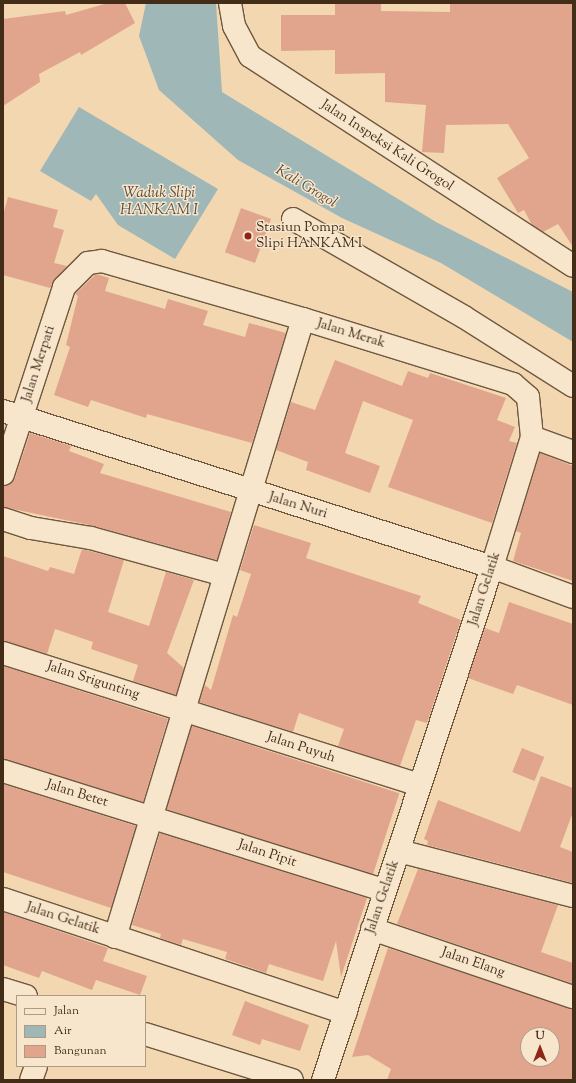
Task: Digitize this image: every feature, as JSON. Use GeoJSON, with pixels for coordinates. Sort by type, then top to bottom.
{"type":"FeatureCollection","features":[{"type":"Feature","properties":{"kind":"street","name":"Jalan Inspeksi Kali Grogol"},"geometry":{"type":"LineString","coordinates":[[230,3],[234,26],[250,56],[573,266]]}},
{"type":"Feature","properties":{"kind":"street"},"geometry":{"type":"LineString","coordinates":[[293,219],[464,317],[573,386]]}},
{"type":"Feature","properties":{"kind":"street","name":"Jalan Merak"},"geometry":{"type":"LineString","coordinates":[[88,263],[102,261],[303,319],[513,384],[528,397],[532,437]]}},
{"type":"Feature","properties":{"kind":"street","name":"Jalan Merpati"},"geometry":{"type":"LineString","coordinates":[[3,474],[12,415],[64,287],[88,263]]}},
{"type":"Feature","properties":{"kind":"street"},"geometry":{"type":"LineString","coordinates":[[115,937],[150,817],[303,319]]}},
{"type":"Feature","properties":{"kind":"street","name":"Jalan Nuri"},"geometry":{"type":"LineString","coordinates":[[12,415],[492,568],[573,597]]}},
{"type":"Feature","properties":{"kind":"street"},"geometry":{"type":"LineString","coordinates":[[532,437],[573,452]]}},
{"type":"Feature","properties":{"kind":"street","name":"Jalan Gelatik"},"geometry":{"type":"LineString","coordinates":[[3,899],[346,1013],[419,785],[492,568],[532,437]]}},
{"type":"Feature","properties":{"kind":"street"},"geometry":{"type":"LineString","coordinates":[[3,519],[31,528],[91,538],[224,575]]}},
{"type":"Feature","properties":{"kind":"street","name":"Jalan Srigunting"},"geometry":{"type":"LineString","coordinates":[[3,653],[184,710]]}},
{"type":"Feature","properties":{"kind":"street","name":"Jalan Puyuh"},"geometry":{"type":"LineString","coordinates":[[184,710],[419,785]]}},
{"type":"Feature","properties":{"kind":"street","name":"Jalan Betet"},"geometry":{"type":"LineString","coordinates":[[3,771],[150,817]]}},
{"type":"Feature","properties":{"kind":"street","name":"Jalan Pipit"},"geometry":{"type":"LineString","coordinates":[[150,817],[385,891]]}},
{"type":"Feature","properties":{"kind":"street"},"geometry":{"type":"LineString","coordinates":[[398,851],[573,896]]}},
{"type":"Feature","properties":{"kind":"street","name":"Jalan Elang"},"geometry":{"type":"LineString","coordinates":[[372,929],[573,997]]}},
{"type":"Feature","properties":{"kind":"street"},"geometry":{"type":"LineString","coordinates":[[3,989],[23,995]]}},
{"type":"Feature","properties":{"kind":"street"},"geometry":{"type":"LineString","coordinates":[[323,1080],[346,1013]]}},
{"type":"Feature","properties":{"kind":"street"},"geometry":{"type":"LineString","coordinates":[[146,1034],[292,1080]]}},
{"type":"Feature","properties":{"kind":"street"},"geometry":{"type":"LineString","coordinates":[[31,1080],[36,1067]]}},
{"type":"Feature","properties":{"kind":"water","name":"Kali Grogol"},"geometry":{"type":"Polygon","coordinates":[[[146,3],[216,3],[222,92],[436,222],[573,292],[573,342],[441,263],[342,218],[238,160],[159,90],[139,36],[146,3]]]}},
{"type":"Feature","properties":{"kind":"water","name":"Waduk Slipi HANKAM I"},"geometry":{"type":"Polygon","coordinates":[[[79,107],[218,189],[175,259],[118,225],[96,194],[91,201],[40,171],[79,107]]]}},
{"type":"Feature","properties":{"kind":"building"},"geometry":{"type":"Polygon","coordinates":[[[108,3],[125,3],[135,23],[81,55],[80,52],[39,74],[40,82],[3,106],[3,19],[65,11],[66,15],[108,3]]]}},
{"type":"Feature","properties":{"kind":"building"},"geometry":{"type":"Polygon","coordinates":[[[335,3],[381,3],[381,11],[450,12],[450,3],[573,3],[573,247],[558,224],[543,232],[532,225],[524,210],[518,213],[497,178],[529,158],[508,124],[446,125],[444,153],[422,152],[426,105],[385,102],[385,73],[335,74],[335,50],[281,51],[281,15],[335,15],[335,3]]]}},
{"type":"Feature","properties":{"kind":"building"},"geometry":{"type":"Polygon","coordinates":[[[8,197],[58,210],[53,227],[64,230],[54,263],[67,266],[50,288],[3,275],[3,215],[8,197]]]}},
{"type":"Feature","properties":{"kind":"building","name":"Stasiun Pompa Slipi HANKAM I"},"geometry":{"type":"Polygon","coordinates":[[[241,208],[271,219],[255,263],[225,252],[241,208]]]}},
{"type":"Feature","properties":{"kind":"building"},"geometry":{"type":"Polygon","coordinates":[[[96,274],[109,278],[105,291],[165,309],[168,299],[208,311],[203,325],[245,337],[249,323],[286,333],[252,443],[147,414],[146,418],[91,400],[88,407],[54,395],[70,347],[66,345],[78,296],[75,294],[96,274]]]}},
{"type":"Feature","properties":{"kind":"building"},"geometry":{"type":"Polygon","coordinates":[[[335,360],[402,386],[408,371],[428,378],[430,373],[506,398],[497,420],[515,427],[509,441],[517,443],[492,523],[388,487],[413,420],[363,401],[345,453],[380,466],[370,493],[306,470],[308,462],[276,450],[291,402],[315,410],[335,360]]]}},
{"type":"Feature","properties":{"kind":"building"},"geometry":{"type":"Polygon","coordinates":[[[30,433],[71,446],[69,451],[104,464],[100,473],[231,512],[217,560],[94,526],[3,507],[3,486],[15,478],[30,433]]]}},
{"type":"Feature","properties":{"kind":"building"},"geometry":{"type":"Polygon","coordinates":[[[540,453],[573,466],[573,581],[513,561],[521,533],[516,531],[540,453]]]}},
{"type":"Feature","properties":{"kind":"building"},"geometry":{"type":"Polygon","coordinates":[[[254,525],[311,543],[306,558],[421,596],[418,603],[461,620],[427,723],[416,720],[400,766],[338,746],[344,729],[299,713],[293,732],[199,702],[205,685],[211,690],[233,615],[237,617],[251,574],[240,570],[254,525]]]}},
{"type":"Feature","properties":{"kind":"building"},"geometry":{"type":"Polygon","coordinates":[[[82,549],[124,560],[108,612],[149,626],[166,572],[194,580],[167,653],[184,668],[176,695],[133,681],[138,665],[91,649],[93,642],[55,629],[47,654],[3,641],[3,556],[48,571],[50,567],[74,574],[82,549]]]}},
{"type":"Feature","properties":{"kind":"building"},"geometry":{"type":"Polygon","coordinates":[[[509,602],[573,624],[573,705],[517,685],[513,694],[468,678],[485,628],[499,633],[509,602]]]}},
{"type":"Feature","properties":{"kind":"building"},"geometry":{"type":"Polygon","coordinates":[[[3,666],[168,719],[143,802],[3,759],[3,666]]]}},
{"type":"Feature","properties":{"kind":"building"},"geometry":{"type":"Polygon","coordinates":[[[192,726],[399,793],[372,876],[165,809],[192,726]]]}},
{"type":"Feature","properties":{"kind":"building"},"geometry":{"type":"Polygon","coordinates":[[[522,748],[544,757],[535,781],[512,772],[522,748]]]}},
{"type":"Feature","properties":{"kind":"building"},"geometry":{"type":"Polygon","coordinates":[[[541,776],[573,788],[573,812],[560,847],[573,852],[573,883],[427,845],[428,841],[424,839],[438,800],[520,832],[541,776]]]}},
{"type":"Feature","properties":{"kind":"building"},"geometry":{"type":"Polygon","coordinates":[[[3,784],[136,826],[111,908],[3,872],[3,784]]]}},
{"type":"Feature","properties":{"kind":"building"},"geometry":{"type":"Polygon","coordinates":[[[160,833],[367,898],[341,977],[336,941],[323,981],[269,964],[266,973],[225,959],[227,952],[183,939],[181,945],[160,938],[161,934],[132,925],[160,833]]]}},
{"type":"Feature","properties":{"kind":"building"},"geometry":{"type":"Polygon","coordinates":[[[418,869],[558,905],[541,952],[573,963],[573,984],[397,924],[418,869]]]}},
{"type":"Feature","properties":{"kind":"building"},"geometry":{"type":"Polygon","coordinates":[[[3,912],[108,948],[103,961],[147,976],[140,995],[96,980],[92,990],[42,971],[39,978],[3,965],[3,912]]]}},
{"type":"Feature","properties":{"kind":"building"},"geometry":{"type":"Polygon","coordinates":[[[388,948],[573,1009],[573,1080],[387,1080],[391,1069],[368,1055],[352,1057],[388,948]]]}},
{"type":"Feature","properties":{"kind":"building"},"geometry":{"type":"Polygon","coordinates":[[[245,1001],[309,1025],[300,1051],[262,1039],[260,1045],[232,1035],[245,1001]]]}},
{"type":"Feature","properties":{"kind":"place","name":"Stasiun Pompa Slipi HANKAM I"},"geometry":{"type":"Point","coordinates":[248,236]}}]}
